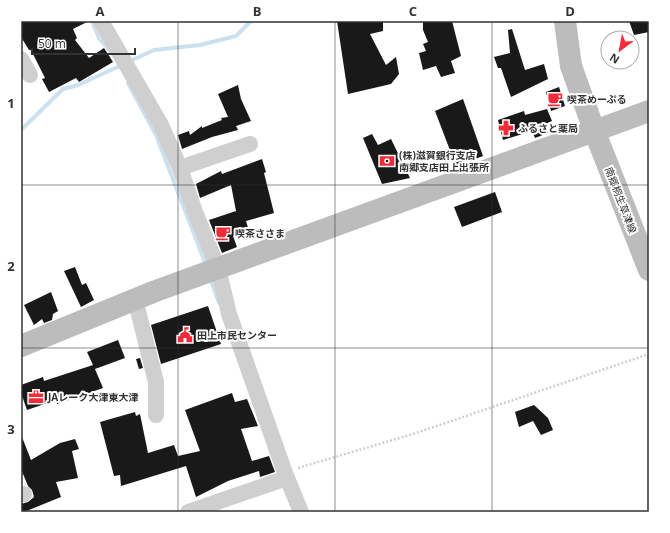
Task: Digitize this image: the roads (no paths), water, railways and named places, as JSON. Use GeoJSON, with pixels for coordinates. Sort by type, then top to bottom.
{"type":"FeatureCollection","features":[{"type":"Feature","properties":{"kind":"street"},"geometry":{"type":"LineString","coordinates":[[101,21],[161,125],[180,168],[195,212],[218,268],[229,314],[286,475],[301,512]]}},
{"type":"Feature","properties":{"kind":"street","name":"南郷桐生草津線"},"geometry":{"type":"LineString","coordinates":[[565,21],[571,66],[594,130],[649,270]]}},
{"type":"Feature","properties":{"kind":"street"},"geometry":{"type":"LineString","coordinates":[[21,59],[30,75]]}},
{"type":"Feature","properties":{"kind":"street"},"geometry":{"type":"LineString","coordinates":[[21,346],[135,299],[649,111]]}},
{"type":"Feature","properties":{"kind":"street"},"geometry":{"type":"LineString","coordinates":[[180,168],[250,144]]}},
{"type":"Feature","properties":{"kind":"street"},"geometry":{"type":"LineString","coordinates":[[135,299],[156,382],[156,415]]}},
{"type":"Feature","properties":{"kind":"street"},"geometry":{"type":"LineString","coordinates":[[188,512],[286,475]]}},
{"type":"Feature","properties":{"kind":"waterway"},"geometry":{"type":"LineString","coordinates":[[92,21],[99,38],[110,51]]}},
{"type":"Feature","properties":{"kind":"waterway"},"geometry":{"type":"LineString","coordinates":[[128,62],[154,50],[200,45],[236,36],[251,21]]}},
{"type":"Feature","properties":{"kind":"waterway"},"geometry":{"type":"LineString","coordinates":[[21,130],[63,89],[78,85],[122,65]]}},
{"type":"Feature","properties":{"kind":"waterway"},"geometry":{"type":"LineString","coordinates":[[128,83],[156,135],[206,265]]}},
{"type":"Feature","properties":{"kind":"waterway"},"geometry":{"type":"LineString","coordinates":[[210,278],[219,303]]}},
{"type":"Feature","properties":{"kind":"place","name":"喫茶めーぷる"},"geometry":{"type":"Point","coordinates":[555,99]}},
{"type":"Feature","properties":{"kind":"place","name":"ふるさと薬局"},"geometry":{"type":"Point","coordinates":[506,128]}},
{"type":"Feature","properties":{"kind":"place","name":"(株)滋賀銀行支店 南郷支店田上出張所"},"geometry":{"type":"Point","coordinates":[387,161]}},
{"type":"Feature","properties":{"kind":"place","name":"喫茶ささま"},"geometry":{"type":"Point","coordinates":[223,233]}},
{"type":"Feature","properties":{"kind":"place","name":"田上市民センター"},"geometry":{"type":"Point","coordinates":[185,335]}},
{"type":"Feature","properties":{"kind":"place","name":"JAレーク大津東大津"},"geometry":{"type":"Point","coordinates":[36,397]}}]}
